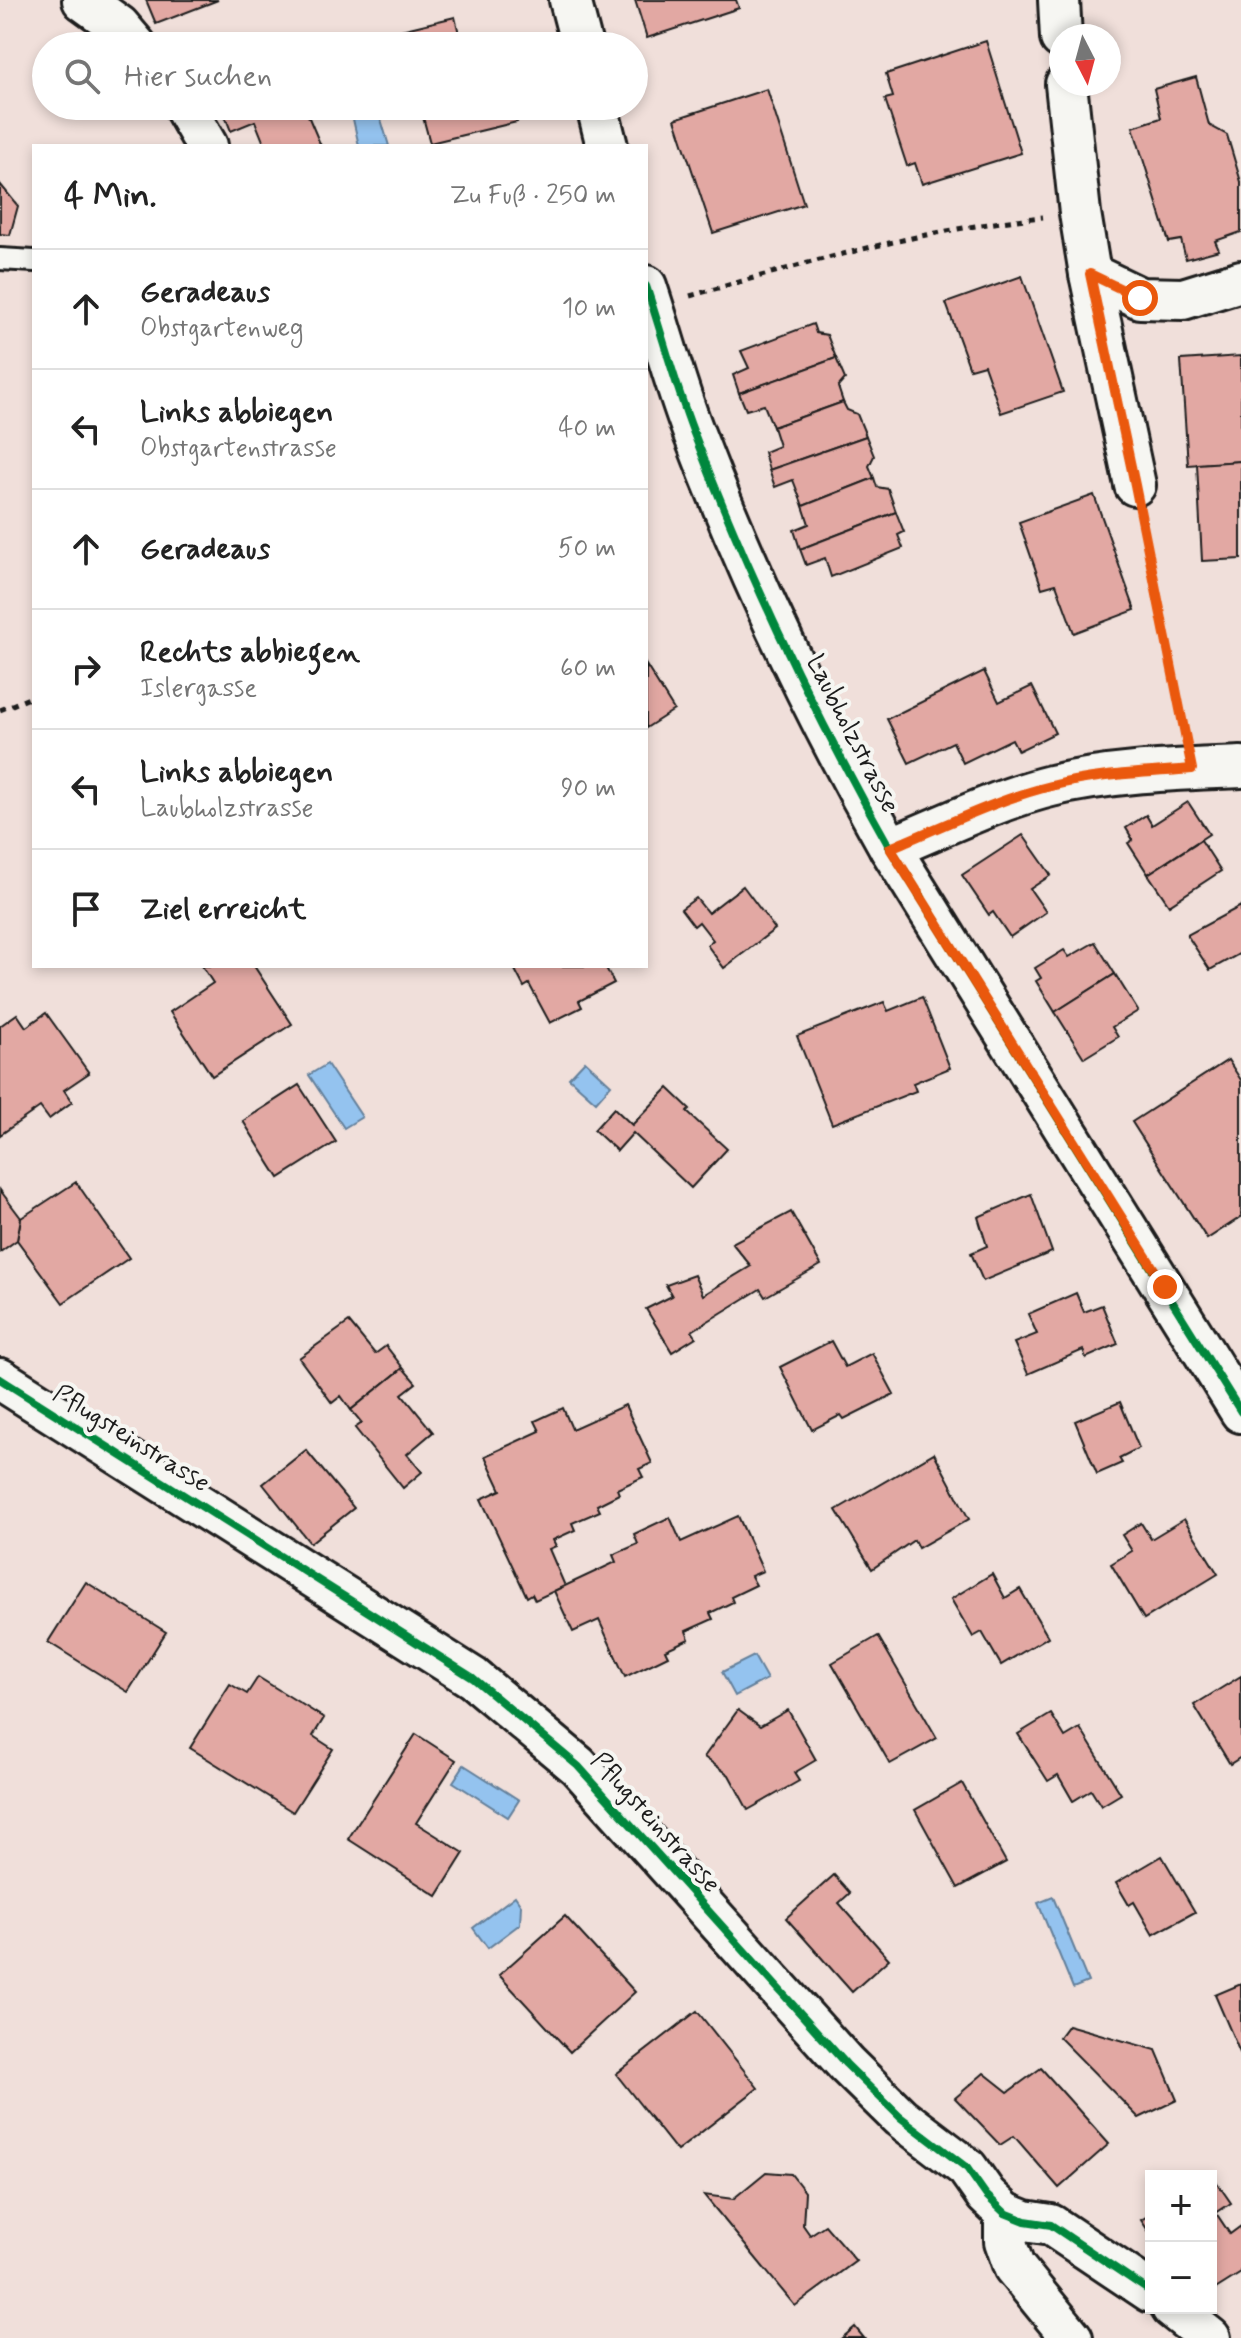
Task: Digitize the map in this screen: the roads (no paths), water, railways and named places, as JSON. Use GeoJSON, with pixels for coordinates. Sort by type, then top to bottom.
{"type":"FeatureCollection","features":[{"type":"Feature","properties":{"kind":"street"},"geometry":{"type":"LineString","coordinates":[[83,0],[124,32]]}},
{"type":"Feature","properties":{"kind":"street"},"geometry":{"type":"LineString","coordinates":[[570,0],[578,32]]}},
{"type":"Feature","properties":{"kind":"street"},"geometry":{"type":"LineString","coordinates":[[1059,0],[1060,24]]}},
{"type":"Feature","properties":{"kind":"street"},"geometry":{"type":"LineString","coordinates":[[1067,96],[1090,274],[1135,485]]}},
{"type":"Feature","properties":{"kind":"street"},"geometry":{"type":"LineString","coordinates":[[192,120],[206,144]]}},
{"type":"Feature","properties":{"kind":"street"},"geometry":{"type":"LineString","coordinates":[[600,120],[606,144]]}},
{"type":"Feature","properties":{"kind":"street"},"geometry":{"type":"LineString","coordinates":[[1090,274],[1140,298],[1183,299],[1241,281]]}},
{"type":"Feature","properties":{"kind":"street","name":"Laubholzstrasse"},"geometry":{"type":"LineString","coordinates":[[649,311],[741,552],[836,751],[890,848],[1241,1412]]}},
{"type":"Feature","properties":{"kind":"street"},"geometry":{"type":"LineString","coordinates":[[890,848],[1051,786],[1114,775],[1241,767]]}},
{"type":"Feature","properties":{"kind":"street","name":"Pflugsteinstrasse"},"geometry":{"type":"LineString","coordinates":[[0,1379],[473,1678],[578,1766],[846,2064],[900,2117],[967,2168],[986,2195],[1005,2213]]}},
{"type":"Feature","properties":{"kind":"street"},"geometry":{"type":"LineString","coordinates":[[1072,2338],[1014,2267],[1005,2241],[1005,2213],[1025,2221],[1051,2225],[1145,2288]]}},
{"type":"Feature","properties":{"kind":"street"},"geometry":{"type":"LineString","coordinates":[[1180,2314],[1210,2338]]}},
{"type":"Feature","properties":{"kind":"lane"},"geometry":{"type":"LineString","coordinates":[[0,259],[32,261]]}},
{"type":"Feature","properties":{"kind":"water"},"geometry":{"type":"Polygon","coordinates":[[[353,120],[381,120],[388,144],[359,144],[353,120]]]}},
{"type":"Feature","properties":{"kind":"water"},"geometry":{"type":"Polygon","coordinates":[[[585,1061],[611,1085],[596,1102],[569,1078],[585,1061]]]}},
{"type":"Feature","properties":{"kind":"water"},"geometry":{"type":"Polygon","coordinates":[[[327,1064],[362,1117],[344,1128],[309,1075],[327,1064]]]}},
{"type":"Feature","properties":{"kind":"water"},"geometry":{"type":"Polygon","coordinates":[[[754,1656],[767,1679],[735,1696],[722,1672],[754,1656]]]}},
{"type":"Feature","properties":{"kind":"water"},"geometry":{"type":"Polygon","coordinates":[[[464,1765],[519,1800],[508,1817],[453,1782],[464,1765]]]}},
{"type":"Feature","properties":{"kind":"water"},"geometry":{"type":"Polygon","coordinates":[[[515,1896],[521,1905],[520,1924],[488,1948],[473,1928],[515,1896]]]}},
{"type":"Feature","properties":{"kind":"water"},"geometry":{"type":"Polygon","coordinates":[[[1053,1897],[1088,1982],[1073,1988],[1038,1903],[1053,1897]]]}}]}
